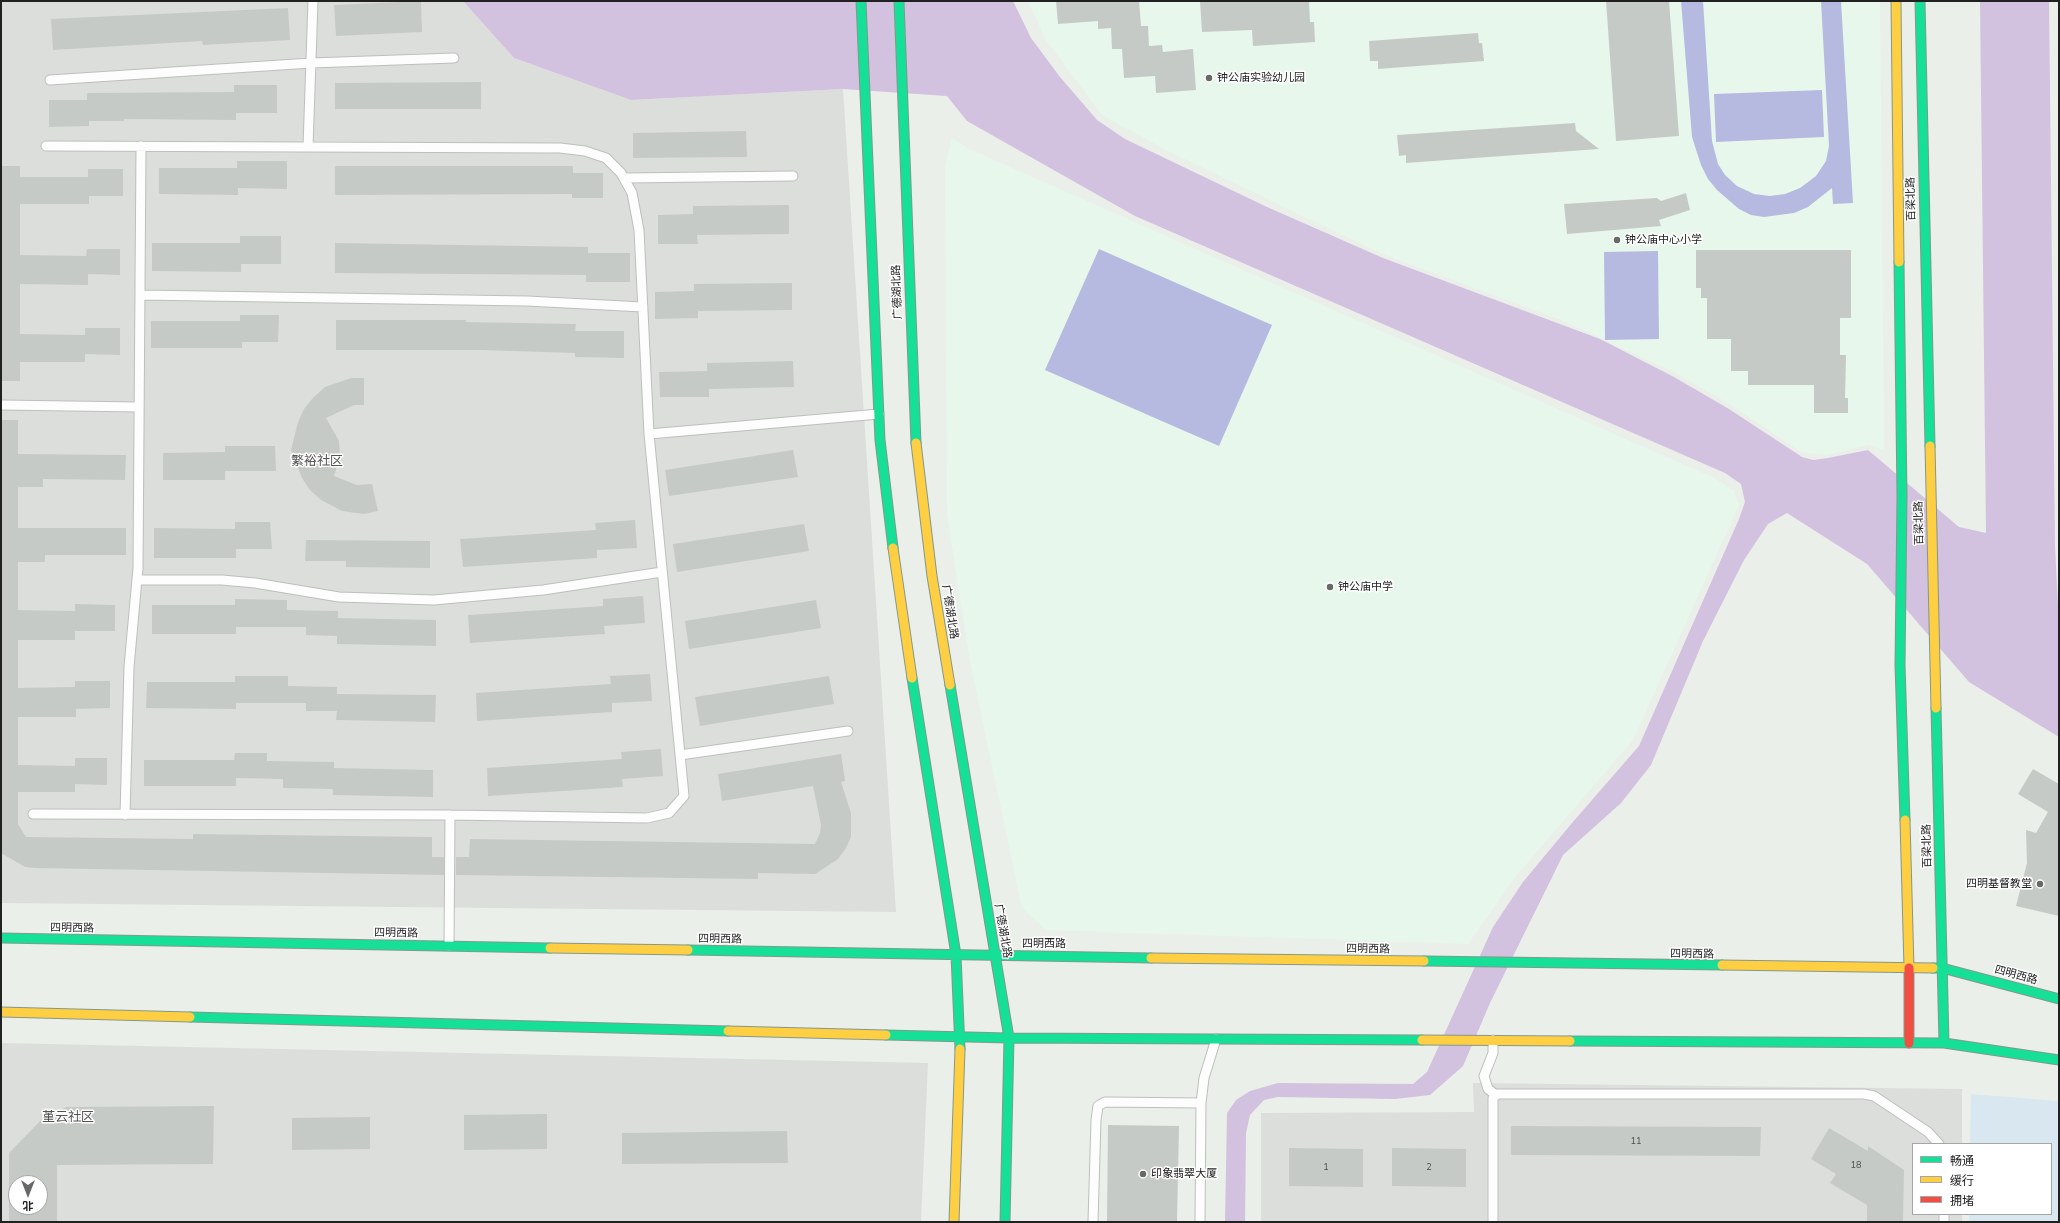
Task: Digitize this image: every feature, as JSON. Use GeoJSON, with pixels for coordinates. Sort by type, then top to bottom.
{"type":"FeatureCollection","features":[{"type":"Feature","properties":{"kind":"main road"},"geometry":{"type":"LineString","coordinates":[[861,1],[879,414],[884,477],[897,581],[956,955],[961,1036],[954,1222]]}},
{"type":"Feature","properties":{"kind":"main road","name":"广德湖北路"},"geometry":{"type":"LineString","coordinates":[[899,1],[915,435],[932,576],[1010,1038],[1005,1222]]}},
{"type":"Feature","properties":{"kind":"main road","name":"百梁北路"},"geometry":{"type":"LineString","coordinates":[[1896,1],[1902,497],[1900,665],[1909,968],[1909,1043]]}},
{"type":"Feature","properties":{"kind":"main road","name":"百梁北路"},"geometry":{"type":"LineString","coordinates":[[1920,1],[1944,1043]]}},
{"type":"Feature","properties":{"kind":"main road","name":"四明西路"},"geometry":{"type":"LineString","coordinates":[[1,938],[995,956],[1522,964],[1942,968],[2059,999]]}},
{"type":"Feature","properties":{"kind":"main road"},"geometry":{"type":"LineString","coordinates":[[1,1012],[1010,1038],[1944,1043],[2059,1060]]}},
{"type":"Feature","properties":{"kind":"lane"},"geometry":{"type":"LineString","coordinates":[[308,147],[313,1]]}},
{"type":"Feature","properties":{"kind":"lane"},"geometry":{"type":"LineString","coordinates":[[50,80],[311,63],[454,58]]}},
{"type":"Feature","properties":{"kind":"lane"},"geometry":{"type":"LineString","coordinates":[[33,814],[450,815],[647,818],[669,813],[684,796],[649,434],[639,230],[632,193],[621,173],[606,158],[585,151],[560,148],[46,146]]}},
{"type":"Feature","properties":{"kind":"lane"},"geometry":{"type":"LineString","coordinates":[[125,815],[129,667],[137,580],[141,146]]}},
{"type":"Feature","properties":{"kind":"lane"},"geometry":{"type":"LineString","coordinates":[[624,178],[794,176]]}},
{"type":"Feature","properties":{"kind":"lane"},"geometry":{"type":"LineString","coordinates":[[140,295],[527,301],[643,307]]}},
{"type":"Feature","properties":{"kind":"lane"},"geometry":{"type":"LineString","coordinates":[[1,405],[139,407]]}},
{"type":"Feature","properties":{"kind":"lane"},"geometry":{"type":"LineString","coordinates":[[649,434],[879,414]]}},
{"type":"Feature","properties":{"kind":"lane"},"geometry":{"type":"LineString","coordinates":[[137,580],[222,580],[255,583],[340,597],[434,600],[543,590],[662,572]]}},
{"type":"Feature","properties":{"kind":"lane"},"geometry":{"type":"LineString","coordinates":[[680,755],[848,731]]}},
{"type":"Feature","properties":{"kind":"lane"},"geometry":{"type":"LineString","coordinates":[[449,946],[450,815]]}},
{"type":"Feature","properties":{"kind":"lane"},"geometry":{"type":"LineString","coordinates":[[1200,1222],[1201,1103],[1204,1078],[1216,1040]]}},
{"type":"Feature","properties":{"kind":"lane"},"geometry":{"type":"LineString","coordinates":[[1493,1040],[1492,1053],[1484,1076],[1488,1089],[1496,1095],[1864,1094],[1874,1096],[1928,1132],[1938,1143]]}},
{"type":"Feature","properties":{"kind":"lane"},"geometry":{"type":"LineString","coordinates":[[1493,1222],[1493,1098],[1496,1095]]}},
{"type":"Feature","properties":{"kind":"lane"},"geometry":{"type":"LineString","coordinates":[[1093,1222],[1096,1120],[1098,1106],[1105,1102],[1201,1103]]}},
{"type":"Feature","properties":{"kind":"shaded area"},"geometry":{"type":"Polygon","coordinates":[[[1,1],[463,1],[514,58],[631,100],[843,89],[896,912],[1,903],[1,1]]]}},
{"type":"Feature","properties":{"kind":"shaded area"},"geometry":{"type":"Polygon","coordinates":[[[463,1],[1013,1],[1031,38],[1060,77],[1097,120],[1125,139],[1267,207],[1383,258],[1600,339],[1674,377],[1729,409],[1802,457],[1813,460],[1868,450],[1959,527],[1986,533],[1980,1],[2049,1],[2055,547],[2059,624],[2059,737],[1969,682],[1867,564],[1787,513],[1768,524],[1744,560],[1703,641],[1651,765],[1621,803],[1563,855],[1490,1003],[1463,1066],[1430,1095],[1395,1099],[1278,1097],[1264,1100],[1250,1115],[1246,1133],[1245,1222],[1225,1222],[1227,1113],[1236,1100],[1250,1091],[1278,1083],[1413,1084],[1427,1072],[1493,927],[1523,882],[1639,746],[1739,519],[1745,502],[1741,484],[1725,473],[1135,216],[967,121],[947,96],[843,89],[631,100],[514,58],[463,1]]]}},
{"type":"Feature","properties":{"kind":"shaded area","name":"钟公庙中心小学"},"geometry":{"type":"Polygon","coordinates":[[[1028,1],[1880,1],[1884,450],[1869,445],[1826,455],[1801,452],[1731,405],[1676,373],[1561,320],[1380,253],[1170,152],[1102,115],[1046,40],[1028,1]]]}},
{"type":"Feature","properties":{"kind":"shaded area"},"geometry":{"type":"Polygon","coordinates":[[[1681,1],[1703,1],[1712,141],[1718,164],[1725,175],[1737,186],[1754,194],[1770,196],[1785,194],[1800,188],[1816,176],[1826,161],[1829,146],[1821,1],[1841,1],[1853,203],[1833,204],[1832,188],[1808,207],[1794,213],[1764,217],[1751,215],[1739,209],[1717,190],[1708,179],[1701,165],[1692,137],[1681,1]]]}},
{"type":"Feature","properties":{"kind":"shaded area"},"geometry":{"type":"Polygon","coordinates":[[[1822,90],[1824,137],[1716,142],[1714,94],[1822,90]]]}},
{"type":"Feature","properties":{"kind":"shaded area","name":"钟公庙中学"},"geometry":{"type":"Polygon","coordinates":[[[952,138],[969,149],[1714,478],[1734,491],[1739,505],[1633,740],[1516,876],[1468,944],[1046,930],[1022,908],[970,661],[947,514],[945,166],[952,138]]]}},
{"type":"Feature","properties":{"kind":"shaded area"},"geometry":{"type":"Polygon","coordinates":[[[1099,249],[1272,325],[1219,446],[1045,370],[1099,249]]]}},
{"type":"Feature","properties":{"kind":"shaded area"},"geometry":{"type":"Polygon","coordinates":[[[1658,251],[1659,339],[1605,340],[1604,252],[1658,251]]]}},
{"type":"Feature","properties":{"kind":"shaded area"},"geometry":{"type":"Polygon","coordinates":[[[1,1043],[928,1063],[921,1222],[1,1222],[1,1043]]]}},
{"type":"Feature","properties":{"kind":"shaded area"},"geometry":{"type":"Polygon","coordinates":[[[1473,1083],[1962,1089],[1962,1143],[1912,1143],[1912,1215],[1962,1215],[1962,1222],[1261,1222],[1261,1113],[1474,1112],[1473,1083]]]}},
{"type":"Feature","properties":{"kind":"shaded area"},"geometry":{"type":"Polygon","coordinates":[[[1971,1094],[2059,1101],[2059,1222],[1969,1222],[1969,1215],[2052,1215],[2052,1143],[1970,1143],[1971,1094]]]}},
{"type":"Feature","properties":{"kind":"building"},"geometry":{"type":"Polygon","coordinates":[[[421,1],[422,32],[336,36],[334,5],[421,1]]]}},
{"type":"Feature","properties":{"kind":"building"},"geometry":{"type":"Polygon","coordinates":[[[1056,1],[1139,1],[1141,26],[1148,26],[1149,46],[1162,45],[1163,52],[1193,49],[1196,90],[1156,93],[1155,76],[1124,78],[1122,49],[1112,49],[1111,28],[1098,29],[1098,21],[1058,24],[1056,1]]]}},
{"type":"Feature","properties":{"kind":"building"},"geometry":{"type":"Polygon","coordinates":[[[1200,1],[1309,1],[1310,22],[1314,22],[1315,42],[1253,46],[1252,30],[1202,32],[1200,1]]]}},
{"type":"Feature","properties":{"kind":"building"},"geometry":{"type":"Polygon","coordinates":[[[1606,1],[1669,1],[1679,136],[1616,141],[1606,1]]]}},
{"type":"Feature","properties":{"kind":"building"},"geometry":{"type":"Polygon","coordinates":[[[288,8],[290,40],[203,45],[202,41],[53,50],[51,19],[288,8]]]}},
{"type":"Feature","properties":{"kind":"building"},"geometry":{"type":"Polygon","coordinates":[[[1478,33],[1479,43],[1482,43],[1484,61],[1378,69],[1378,61],[1370,61],[1369,41],[1478,33]]]}},
{"type":"Feature","properties":{"kind":"building"},"geometry":{"type":"Polygon","coordinates":[[[481,82],[481,109],[335,109],[335,83],[481,82]]]}},
{"type":"Feature","properties":{"kind":"building"},"geometry":{"type":"Polygon","coordinates":[[[234,85],[277,85],[277,113],[236,113],[236,120],[124,119],[124,121],[89,121],[89,126],[49,127],[49,100],[87,100],[87,93],[234,92],[234,85]]]}},
{"type":"Feature","properties":{"kind":"building"},"geometry":{"type":"Polygon","coordinates":[[[1575,123],[1576,131],[1599,149],[1406,163],[1406,155],[1399,156],[1397,135],[1575,123]]]}},
{"type":"Feature","properties":{"kind":"building"},"geometry":{"type":"Polygon","coordinates":[[[746,131],[747,157],[633,158],[633,133],[746,131]]]}},
{"type":"Feature","properties":{"kind":"building"},"geometry":{"type":"Polygon","coordinates":[[[237,161],[287,161],[287,189],[238,188],[238,195],[159,194],[159,168],[237,168],[237,161]]]}},
{"type":"Feature","properties":{"kind":"building"},"geometry":{"type":"Polygon","coordinates":[[[1,166],[20,166],[20,177],[88,177],[88,169],[123,169],[123,196],[89,196],[89,204],[20,204],[20,255],[86,256],[87,249],[120,249],[120,275],[88,274],[88,285],[20,284],[20,334],[85,335],[85,328],[120,328],[120,355],[85,354],[85,362],[20,362],[20,381],[1,381],[1,166]]]}},
{"type":"Feature","properties":{"kind":"building"},"geometry":{"type":"Polygon","coordinates":[[[335,166],[573,166],[573,173],[603,173],[603,198],[572,198],[572,194],[335,195],[335,166]]]}},
{"type":"Feature","properties":{"kind":"building"},"geometry":{"type":"Polygon","coordinates":[[[1686,193],[1690,210],[1659,220],[1661,226],[1567,234],[1564,204],[1657,198],[1661,201],[1686,193]]]}},
{"type":"Feature","properties":{"kind":"building"},"geometry":{"type":"Polygon","coordinates":[[[789,205],[789,234],[697,235],[698,244],[658,244],[658,215],[693,214],[693,206],[789,205]]]}},
{"type":"Feature","properties":{"kind":"building"},"geometry":{"type":"Polygon","coordinates":[[[240,236],[281,236],[281,264],[241,264],[241,272],[152,271],[152,243],[240,243],[240,236]]]}},
{"type":"Feature","properties":{"kind":"building"},"geometry":{"type":"Polygon","coordinates":[[[335,243],[588,247],[588,253],[630,253],[630,282],[586,282],[586,275],[335,273],[335,243]]]}},
{"type":"Feature","properties":{"kind":"building"},"geometry":{"type":"Polygon","coordinates":[[[1696,250],[1851,250],[1851,318],[1840,318],[1840,355],[1846,355],[1845,398],[1848,398],[1848,413],[1814,413],[1814,385],[1748,385],[1748,371],[1731,371],[1731,339],[1707,339],[1707,298],[1701,298],[1701,288],[1696,288],[1696,250]]]}},
{"type":"Feature","properties":{"kind":"building"},"geometry":{"type":"Polygon","coordinates":[[[792,283],[792,310],[698,311],[698,318],[655,319],[655,292],[694,291],[694,284],[792,283]]]}},
{"type":"Feature","properties":{"kind":"building"},"geometry":{"type":"Polygon","coordinates":[[[240,315],[279,315],[278,342],[242,342],[242,348],[151,348],[151,321],[240,321],[240,315]]]}},
{"type":"Feature","properties":{"kind":"building"},"geometry":{"type":"Polygon","coordinates":[[[336,320],[466,320],[466,322],[576,324],[575,331],[624,331],[624,358],[575,357],[575,353],[481,350],[336,350],[336,320]]]}},
{"type":"Feature","properties":{"kind":"building"},"geometry":{"type":"Polygon","coordinates":[[[793,361],[794,387],[709,389],[709,397],[660,397],[659,372],[707,371],[707,363],[793,361]]]}},
{"type":"Feature","properties":{"kind":"building"},"geometry":{"type":"Polygon","coordinates":[[[351,378],[364,378],[364,405],[354,405],[326,418],[339,441],[340,457],[334,476],[357,485],[372,484],[378,511],[364,514],[342,511],[321,500],[310,490],[302,478],[291,450],[298,422],[304,409],[312,399],[325,387],[351,378]]]}},
{"type":"Feature","properties":{"kind":"building"},"geometry":{"type":"Polygon","coordinates":[[[1,420],[18,420],[18,454],[126,455],[125,480],[43,479],[43,487],[18,487],[18,528],[126,528],[126,555],[45,555],[45,562],[18,562],[18,610],[75,611],[75,604],[115,605],[115,631],[75,631],[75,640],[18,640],[18,688],[75,687],[75,681],[110,681],[110,708],[76,709],[76,717],[18,717],[18,765],[75,766],[75,758],[107,758],[107,785],[75,784],[75,792],[18,792],[18,824],[26,837],[193,839],[193,834],[432,837],[432,857],[444,857],[444,875],[36,868],[25,867],[1,853],[1,420]]]}},
{"type":"Feature","properties":{"kind":"building"},"geometry":{"type":"Polygon","coordinates":[[[225,446],[275,446],[276,471],[225,471],[225,480],[163,480],[163,453],[225,452],[225,446]]]}},
{"type":"Feature","properties":{"kind":"building"},"geometry":{"type":"Polygon","coordinates":[[[793,450],[798,477],[669,496],[665,470],[793,450]]]}},
{"type":"Feature","properties":{"kind":"building"},"geometry":{"type":"Polygon","coordinates":[[[635,520],[637,548],[597,550],[597,558],[463,567],[460,539],[596,530],[595,523],[635,520]]]}},
{"type":"Feature","properties":{"kind":"building"},"geometry":{"type":"Polygon","coordinates":[[[235,522],[270,522],[272,549],[236,549],[236,558],[154,558],[154,528],[235,529],[235,522]]]}},
{"type":"Feature","properties":{"kind":"building"},"geometry":{"type":"Polygon","coordinates":[[[804,524],[809,551],[677,572],[673,544],[804,524]]]}},
{"type":"Feature","properties":{"kind":"building"},"geometry":{"type":"Polygon","coordinates":[[[306,540],[430,541],[430,568],[346,567],[346,561],[305,561],[306,540]]]}},
{"type":"Feature","properties":{"kind":"building"},"geometry":{"type":"Polygon","coordinates":[[[643,596],[645,623],[604,626],[605,634],[470,643],[468,615],[603,606],[603,599],[643,596]]]}},
{"type":"Feature","properties":{"kind":"building"},"geometry":{"type":"Polygon","coordinates":[[[235,599],[287,600],[287,610],[338,611],[338,618],[436,620],[436,646],[337,644],[337,636],[306,635],[306,627],[236,627],[236,634],[152,634],[152,605],[235,605],[235,599]]]}},
{"type":"Feature","properties":{"kind":"building"},"geometry":{"type":"Polygon","coordinates":[[[816,600],[821,628],[689,649],[685,621],[816,600]]]}},
{"type":"Feature","properties":{"kind":"building"},"geometry":{"type":"Polygon","coordinates":[[[650,674],[652,701],[612,703],[612,712],[477,721],[476,693],[611,684],[610,676],[650,674]]]}},
{"type":"Feature","properties":{"kind":"building"},"geometry":{"type":"Polygon","coordinates":[[[235,676],[288,676],[288,686],[337,687],[337,694],[436,695],[435,722],[336,720],[337,711],[306,711],[306,703],[236,703],[236,709],[146,708],[147,682],[235,682],[235,676]]]}},
{"type":"Feature","properties":{"kind":"building"},"geometry":{"type":"Polygon","coordinates":[[[829,676],[834,704],[700,726],[695,697],[829,676]]]}},
{"type":"Feature","properties":{"kind":"building"},"geometry":{"type":"Polygon","coordinates":[[[661,749],[663,776],[622,779],[623,787],[488,796],[487,768],[622,759],[621,752],[661,749]]]}},
{"type":"Feature","properties":{"kind":"building"},"geometry":{"type":"Polygon","coordinates":[[[235,753],[267,753],[267,761],[334,762],[334,768],[433,770],[433,797],[333,795],[333,789],[283,788],[283,779],[236,778],[236,786],[144,786],[144,760],[234,760],[235,753]]]}},
{"type":"Feature","properties":{"kind":"building"},"geometry":{"type":"Polygon","coordinates":[[[841,754],[845,781],[841,782],[851,813],[851,837],[846,848],[838,859],[815,874],[758,873],[758,879],[456,875],[456,857],[469,857],[470,839],[815,844],[820,833],[821,825],[813,786],[722,801],[718,774],[841,754]]]}},
{"type":"Feature","properties":{"kind":"building","name":"四明基督教堂"},"geometry":{"type":"Polygon","coordinates":[[[2033,769],[2059,784],[2059,916],[2016,906],[2027,863],[2026,830],[2036,833],[2048,812],[2018,794],[2033,769]]]}},
{"type":"Feature","properties":{"kind":"building"},"geometry":{"type":"Polygon","coordinates":[[[214,1106],[213,1164],[57,1165],[57,1222],[9,1222],[9,1215],[48,1215],[48,1175],[9,1175],[9,1153],[45,1116],[67,1107],[214,1106]]]}},
{"type":"Feature","properties":{"kind":"building"},"geometry":{"type":"Polygon","coordinates":[[[547,1114],[547,1149],[464,1150],[464,1115],[547,1114]]]}},
{"type":"Feature","properties":{"kind":"building"},"geometry":{"type":"Polygon","coordinates":[[[370,1117],[370,1149],[292,1150],[292,1118],[370,1117]]]}},
{"type":"Feature","properties":{"kind":"building","name":"印象翡翠大厦"},"geometry":{"type":"Polygon","coordinates":[[[1108,1125],[1179,1126],[1177,1222],[1107,1222],[1108,1125]]]}},
{"type":"Feature","properties":{"kind":"building"},"geometry":{"type":"Polygon","coordinates":[[[1511,1126],[1761,1127],[1760,1156],[1511,1155],[1511,1126]]]}},
{"type":"Feature","properties":{"kind":"building"},"geometry":{"type":"Polygon","coordinates":[[[1829,1128],[1868,1151],[1868,1146],[1904,1170],[1903,1222],[1867,1222],[1867,1205],[1830,1183],[1836,1174],[1811,1159],[1829,1128]]]}},
{"type":"Feature","properties":{"kind":"building"},"geometry":{"type":"Polygon","coordinates":[[[787,1131],[788,1163],[622,1164],[622,1133],[787,1131]]]}},
{"type":"Feature","properties":{"kind":"building"},"geometry":{"type":"Polygon","coordinates":[[[1289,1148],[1363,1149],[1363,1187],[1289,1186],[1289,1148]]]}},
{"type":"Feature","properties":{"kind":"building"},"geometry":{"type":"Polygon","coordinates":[[[1392,1148],[1466,1149],[1466,1187],[1392,1186],[1392,1148]]]}},
{"type":"Feature","properties":{"kind":"traffic: fast"},"geometry":{"type":"LineString","coordinates":[[861,1],[880,440],[893,548]]}},
{"type":"Feature","properties":{"kind":"traffic: fast"},"geometry":{"type":"LineString","coordinates":[[899,1],[916,443]]}},
{"type":"Feature","properties":{"kind":"traffic: fast"},"geometry":{"type":"LineString","coordinates":[[1920,1],[1930,446]]}},
{"type":"Feature","properties":{"kind":"traffic: fast"},"geometry":{"type":"LineString","coordinates":[[1899,262],[1902,497],[1900,665],[1905,820]]}},
{"type":"Feature","properties":{"kind":"traffic: fast"},"geometry":{"type":"LineString","coordinates":[[912,678],[956,955],[960,1049]]}},
{"type":"Feature","properties":{"kind":"traffic: fast"},"geometry":{"type":"LineString","coordinates":[[950,685],[1009,1038],[1005,1222]]}},
{"type":"Feature","properties":{"kind":"traffic: fast"},"geometry":{"type":"LineString","coordinates":[[1936,708],[1944,1043]]}},
{"type":"Feature","properties":{"kind":"traffic: fast"},"geometry":{"type":"LineString","coordinates":[[1,938],[550,948]]}},
{"type":"Feature","properties":{"kind":"traffic: fast"},"geometry":{"type":"LineString","coordinates":[[688,950],[1151,958]]}},
{"type":"Feature","properties":{"kind":"traffic: fast"},"geometry":{"type":"LineString","coordinates":[[1424,961],[1722,965]]}},
{"type":"Feature","properties":{"kind":"traffic: fast"},"geometry":{"type":"LineString","coordinates":[[1933,968],[1942,968],[2059,999]]}},
{"type":"Feature","properties":{"kind":"traffic: fast"},"geometry":{"type":"LineString","coordinates":[[190,1017],[728,1031]]}},
{"type":"Feature","properties":{"kind":"traffic: fast"},"geometry":{"type":"LineString","coordinates":[[886,1035],[1009,1038],[1422,1040]]}},
{"type":"Feature","properties":{"kind":"traffic: fast"},"geometry":{"type":"LineString","coordinates":[[1570,1041],[1944,1043],[2059,1060]]}},
{"type":"Feature","properties":{"kind":"traffic: slow"},"geometry":{"type":"LineString","coordinates":[[1896,1],[1899,262]]}},
{"type":"Feature","properties":{"kind":"traffic: slow"},"geometry":{"type":"LineString","coordinates":[[916,443],[932,576],[950,685]]}},
{"type":"Feature","properties":{"kind":"traffic: slow"},"geometry":{"type":"LineString","coordinates":[[1930,446],[1936,708]]}},
{"type":"Feature","properties":{"kind":"traffic: slow"},"geometry":{"type":"LineString","coordinates":[[893,548],[912,678]]}},
{"type":"Feature","properties":{"kind":"traffic: slow"},"geometry":{"type":"LineString","coordinates":[[1905,820],[1909,968]]}},
{"type":"Feature","properties":{"kind":"traffic: slow"},"geometry":{"type":"LineString","coordinates":[[550,948],[688,950]]}},
{"type":"Feature","properties":{"kind":"traffic: slow"},"geometry":{"type":"LineString","coordinates":[[1151,958],[1424,961]]}},
{"type":"Feature","properties":{"kind":"traffic: slow"},"geometry":{"type":"LineString","coordinates":[[1722,965],[1933,968]]}},
{"type":"Feature","properties":{"kind":"traffic: slow"},"geometry":{"type":"LineString","coordinates":[[1,1012],[190,1017]]}},
{"type":"Feature","properties":{"kind":"traffic: slow"},"geometry":{"type":"LineString","coordinates":[[728,1031],[886,1035]]}},
{"type":"Feature","properties":{"kind":"traffic: slow"},"geometry":{"type":"LineString","coordinates":[[1422,1040],[1570,1041]]}},
{"type":"Feature","properties":{"kind":"traffic: slow"},"geometry":{"type":"LineString","coordinates":[[954,1222],[960,1049]]}},
{"type":"Feature","properties":{"kind":"traffic: jam"},"geometry":{"type":"LineString","coordinates":[[1909,968],[1909,1043]]}},
{"type":"Feature","properties":{"kind":"place","name":"钟公庙实验幼儿园"},"geometry":{"type":"Point","coordinates":[1209,78]}},
{"type":"Feature","properties":{"kind":"place","name":"钟公庙中心小学"},"geometry":{"type":"Point","coordinates":[1617,240]}},
{"type":"Feature","properties":{"kind":"place","name":"钟公庙中学"},"geometry":{"type":"Point","coordinates":[1330,587]}},
{"type":"Feature","properties":{"kind":"place","name":"四明基督教堂"},"geometry":{"type":"Point","coordinates":[2040,884]}},
{"type":"Feature","properties":{"kind":"place","name":"印象翡翠大厦"},"geometry":{"type":"Point","coordinates":[1143,1174]}},
{"type":"Feature","properties":{"kind":"district","name":"繁裕社区"},"geometry":{"type":"Point","coordinates":[317,461]}},
{"type":"Feature","properties":{"kind":"district","name":"堇云社区"},"geometry":{"type":"Point","coordinates":[68,1117]}}]}
